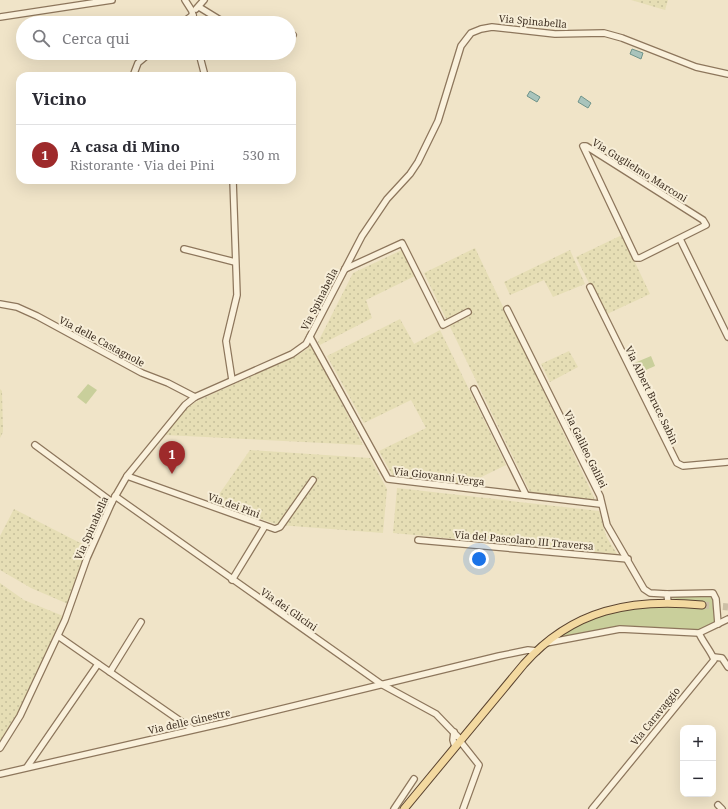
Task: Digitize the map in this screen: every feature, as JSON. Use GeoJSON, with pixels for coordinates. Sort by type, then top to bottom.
{"type":"FeatureCollection","features":[{"type":"Feature","properties":{"kind":"main road"},"geometry":{"type":"LineString","coordinates":[[404,809],[537,651],[569,627],[602,613],[637,604],[668,602],[702,605]]}},
{"type":"Feature","properties":{"kind":"street"},"geometry":{"type":"LineString","coordinates":[[0,17],[112,0]]}},
{"type":"Feature","properties":{"kind":"street"},"geometry":{"type":"LineString","coordinates":[[185,0],[193,16]]}},
{"type":"Feature","properties":{"kind":"street"},"geometry":{"type":"LineString","coordinates":[[189,16],[204,0]]}},
{"type":"Feature","properties":{"kind":"street"},"geometry":{"type":"LineString","coordinates":[[199,7],[214,16]]}},
{"type":"Feature","properties":{"kind":"street","name":"Via Spinabella"},"geometry":{"type":"LineString","coordinates":[[0,748],[18,720],[58,636],[68,614],[87,558],[113,499],[127,476],[181,411],[195,398],[298,351],[310,337],[367,228],[418,162],[438,121],[461,46],[466,38],[475,31],[495,27],[552,34],[608,34],[696,67],[728,74]]}},
{"type":"Feature","properties":{"kind":"street"},"geometry":{"type":"LineString","coordinates":[[135,72],[138,63],[142,60]]}},
{"type":"Feature","properties":{"kind":"street"},"geometry":{"type":"LineString","coordinates":[[201,60],[204,72]]}},
{"type":"Feature","properties":{"kind":"street","name":"Via Guglielmo Marconi"},"geometry":{"type":"LineString","coordinates":[[583,146],[586,146],[706,223],[705,226],[680,239],[640,258],[635,258],[583,146]]}},
{"type":"Feature","properties":{"kind":"street"},"geometry":{"type":"LineString","coordinates":[[232,380],[226,341],[227,329],[237,300],[233,184]]}},
{"type":"Feature","properties":{"kind":"street"},"geometry":{"type":"LineString","coordinates":[[680,239],[728,337]]}},
{"type":"Feature","properties":{"kind":"street"},"geometry":{"type":"LineString","coordinates":[[345,269],[402,243],[443,325],[468,312]]}},
{"type":"Feature","properties":{"kind":"street"},"geometry":{"type":"LineString","coordinates":[[184,249],[235,262]]}},
{"type":"Feature","properties":{"kind":"street","name":"Via Albert Bruce Sabin"},"geometry":{"type":"LineString","coordinates":[[590,287],[677,463],[683,466],[728,462]]}},
{"type":"Feature","properties":{"kind":"street","name":"Via delle Castagnole"},"geometry":{"type":"LineString","coordinates":[[0,304],[17,307],[38,316],[142,373],[168,383],[195,398]]}},
{"type":"Feature","properties":{"kind":"street","name":"Via Galileo Galilei"},"geometry":{"type":"LineString","coordinates":[[507,309],[600,496],[600,504],[609,530],[628,558],[645,590],[650,593],[667,594]]}},
{"type":"Feature","properties":{"kind":"street","name":"Via Giovanni Verga"},"geometry":{"type":"LineString","coordinates":[[310,337],[388,479],[600,504]]}},
{"type":"Feature","properties":{"kind":"street"},"geometry":{"type":"LineString","coordinates":[[474,389],[526,495]]}},
{"type":"Feature","properties":{"kind":"street","name":"Via dei Glicini"},"geometry":{"type":"LineString","coordinates":[[35,445],[381,684],[436,714],[454,732],[458,743],[479,765],[463,809]]}},
{"type":"Feature","properties":{"kind":"street","name":"Via dei Pini"},"geometry":{"type":"LineString","coordinates":[[127,476],[275,529],[280,527],[313,480]]}},
{"type":"Feature","properties":{"kind":"street"},"geometry":{"type":"LineString","coordinates":[[232,580],[265,526]]}},
{"type":"Feature","properties":{"kind":"street","name":"Via del Pascolaro III Traversa"},"geometry":{"type":"LineString","coordinates":[[418,540],[628,558]]}},
{"type":"Feature","properties":{"kind":"street"},"geometry":{"type":"LineString","coordinates":[[668,602],[667,594],[713,593],[717,601],[718,624]]}},
{"type":"Feature","properties":{"kind":"street"},"geometry":{"type":"LineString","coordinates":[[546,643],[620,630],[699,633],[728,619]]}},
{"type":"Feature","properties":{"kind":"street"},"geometry":{"type":"LineString","coordinates":[[110,672],[141,622]]}},
{"type":"Feature","properties":{"kind":"street"},"geometry":{"type":"LineString","coordinates":[[699,633],[714,657],[722,658],[728,667]]}},
{"type":"Feature","properties":{"kind":"street"},"geometry":{"type":"LineString","coordinates":[[58,636],[192,729]]}},
{"type":"Feature","properties":{"kind":"street","name":"Via delle Ginestre"},"geometry":{"type":"LineString","coordinates":[[0,774],[528,650],[537,651]]}},
{"type":"Feature","properties":{"kind":"street","name":"Via Caravaggio"},"geometry":{"type":"LineString","coordinates":[[592,809],[713,661],[714,657]]}},
{"type":"Feature","properties":{"kind":"street"},"geometry":{"type":"LineString","coordinates":[[27,768],[98,664]]}},
{"type":"Feature","properties":{"kind":"street"},"geometry":{"type":"LineString","coordinates":[[454,732],[453,740],[458,743]]}},
{"type":"Feature","properties":{"kind":"street"},"geometry":{"type":"LineString","coordinates":[[394,809],[414,779]]}},
{"type":"Feature","properties":{"kind":"shaded area"},"geometry":{"type":"Polygon","coordinates":[[[631,0],[668,0],[665,10],[631,0]]]}},
{"type":"Feature","properties":{"kind":"shaded area"},"geometry":{"type":"Polygon","coordinates":[[[622,235],[650,294],[605,315],[576,257],[622,235]]]}},
{"type":"Feature","properties":{"kind":"shaded area"},"geometry":{"type":"Polygon","coordinates":[[[475,248],[595,501],[531,494],[424,273],[475,248]]]}},
{"type":"Feature","properties":{"kind":"shaded area"},"geometry":{"type":"Polygon","coordinates":[[[404,249],[415,276],[366,300],[372,318],[320,345],[318,342],[353,273],[404,249]]]}},
{"type":"Feature","properties":{"kind":"shaded area"},"geometry":{"type":"Polygon","coordinates":[[[570,250],[585,284],[553,297],[544,280],[510,295],[504,282],[570,250]]]}},
{"type":"Feature","properties":{"kind":"shaded area"},"geometry":{"type":"Polygon","coordinates":[[[400,319],[414,344],[440,330],[506,465],[463,486],[394,478],[379,451],[426,428],[411,400],[364,423],[327,356],[400,319]]]}},
{"type":"Feature","properties":{"kind":"shaded area"},"geometry":{"type":"Polygon","coordinates":[[[311,343],[363,445],[165,435],[187,408],[197,401],[298,355],[307,349],[311,343]]]}},
{"type":"Feature","properties":{"kind":"shaded area"},"geometry":{"type":"Polygon","coordinates":[[[569,351],[578,367],[550,382],[541,364],[569,351]]]}},
{"type":"Feature","properties":{"kind":"shaded area"},"geometry":{"type":"Polygon","coordinates":[[[0,389],[2,391],[3,432],[0,438],[0,389]]]}},
{"type":"Feature","properties":{"kind":"shaded area"},"geometry":{"type":"Polygon","coordinates":[[[250,450],[370,458],[387,489],[383,533],[279,525],[213,503],[250,450]]]}},
{"type":"Feature","properties":{"kind":"shaded area"},"geometry":{"type":"Polygon","coordinates":[[[397,488],[599,511],[606,536],[617,554],[393,533],[397,488]]]}},
{"type":"Feature","properties":{"kind":"shaded area"},"geometry":{"type":"Polygon","coordinates":[[[14,509],[88,547],[68,604],[31,588],[0,570],[0,536],[14,509]]]}},
{"type":"Feature","properties":{"kind":"shaded area"},"geometry":{"type":"Polygon","coordinates":[[[0,583],[24,600],[63,616],[51,647],[15,720],[0,743],[0,583]]]}},
{"type":"Feature","properties":{"kind":"green space"},"geometry":{"type":"Polygon","coordinates":[[[651,356],[655,366],[637,374],[632,364],[651,356]]]}},
{"type":"Feature","properties":{"kind":"green space"},"geometry":{"type":"Polygon","coordinates":[[[88,384],[97,390],[86,404],[77,397],[88,384]]]}},
{"type":"Feature","properties":{"kind":"green space"},"geometry":{"type":"Polygon","coordinates":[[[709,594],[713,596],[716,621],[698,630],[619,628],[556,640],[572,629],[590,620],[608,614],[645,607],[703,602],[670,598],[670,595],[709,594]]]}},
{"type":"Feature","properties":{"kind":"water"},"geometry":{"type":"Polygon","coordinates":[[[632,49],[643,53],[641,59],[630,54],[632,49]]]}},
{"type":"Feature","properties":{"kind":"water"},"geometry":{"type":"Polygon","coordinates":[[[530,91],[540,97],[537,102],[527,96],[530,91]]]}},
{"type":"Feature","properties":{"kind":"water"},"geometry":{"type":"Polygon","coordinates":[[[581,96],[591,103],[588,108],[578,102],[581,96]]]}},
{"type":"Feature","properties":{"kind":"tunnel"},"geometry":{"type":"LineString","coordinates":[[702,605],[728,607]]}},
{"type":"Feature","properties":{"kind":"place","name":"A casa di Mino"},"geometry":{"type":"Point","coordinates":[172,474]}}]}
